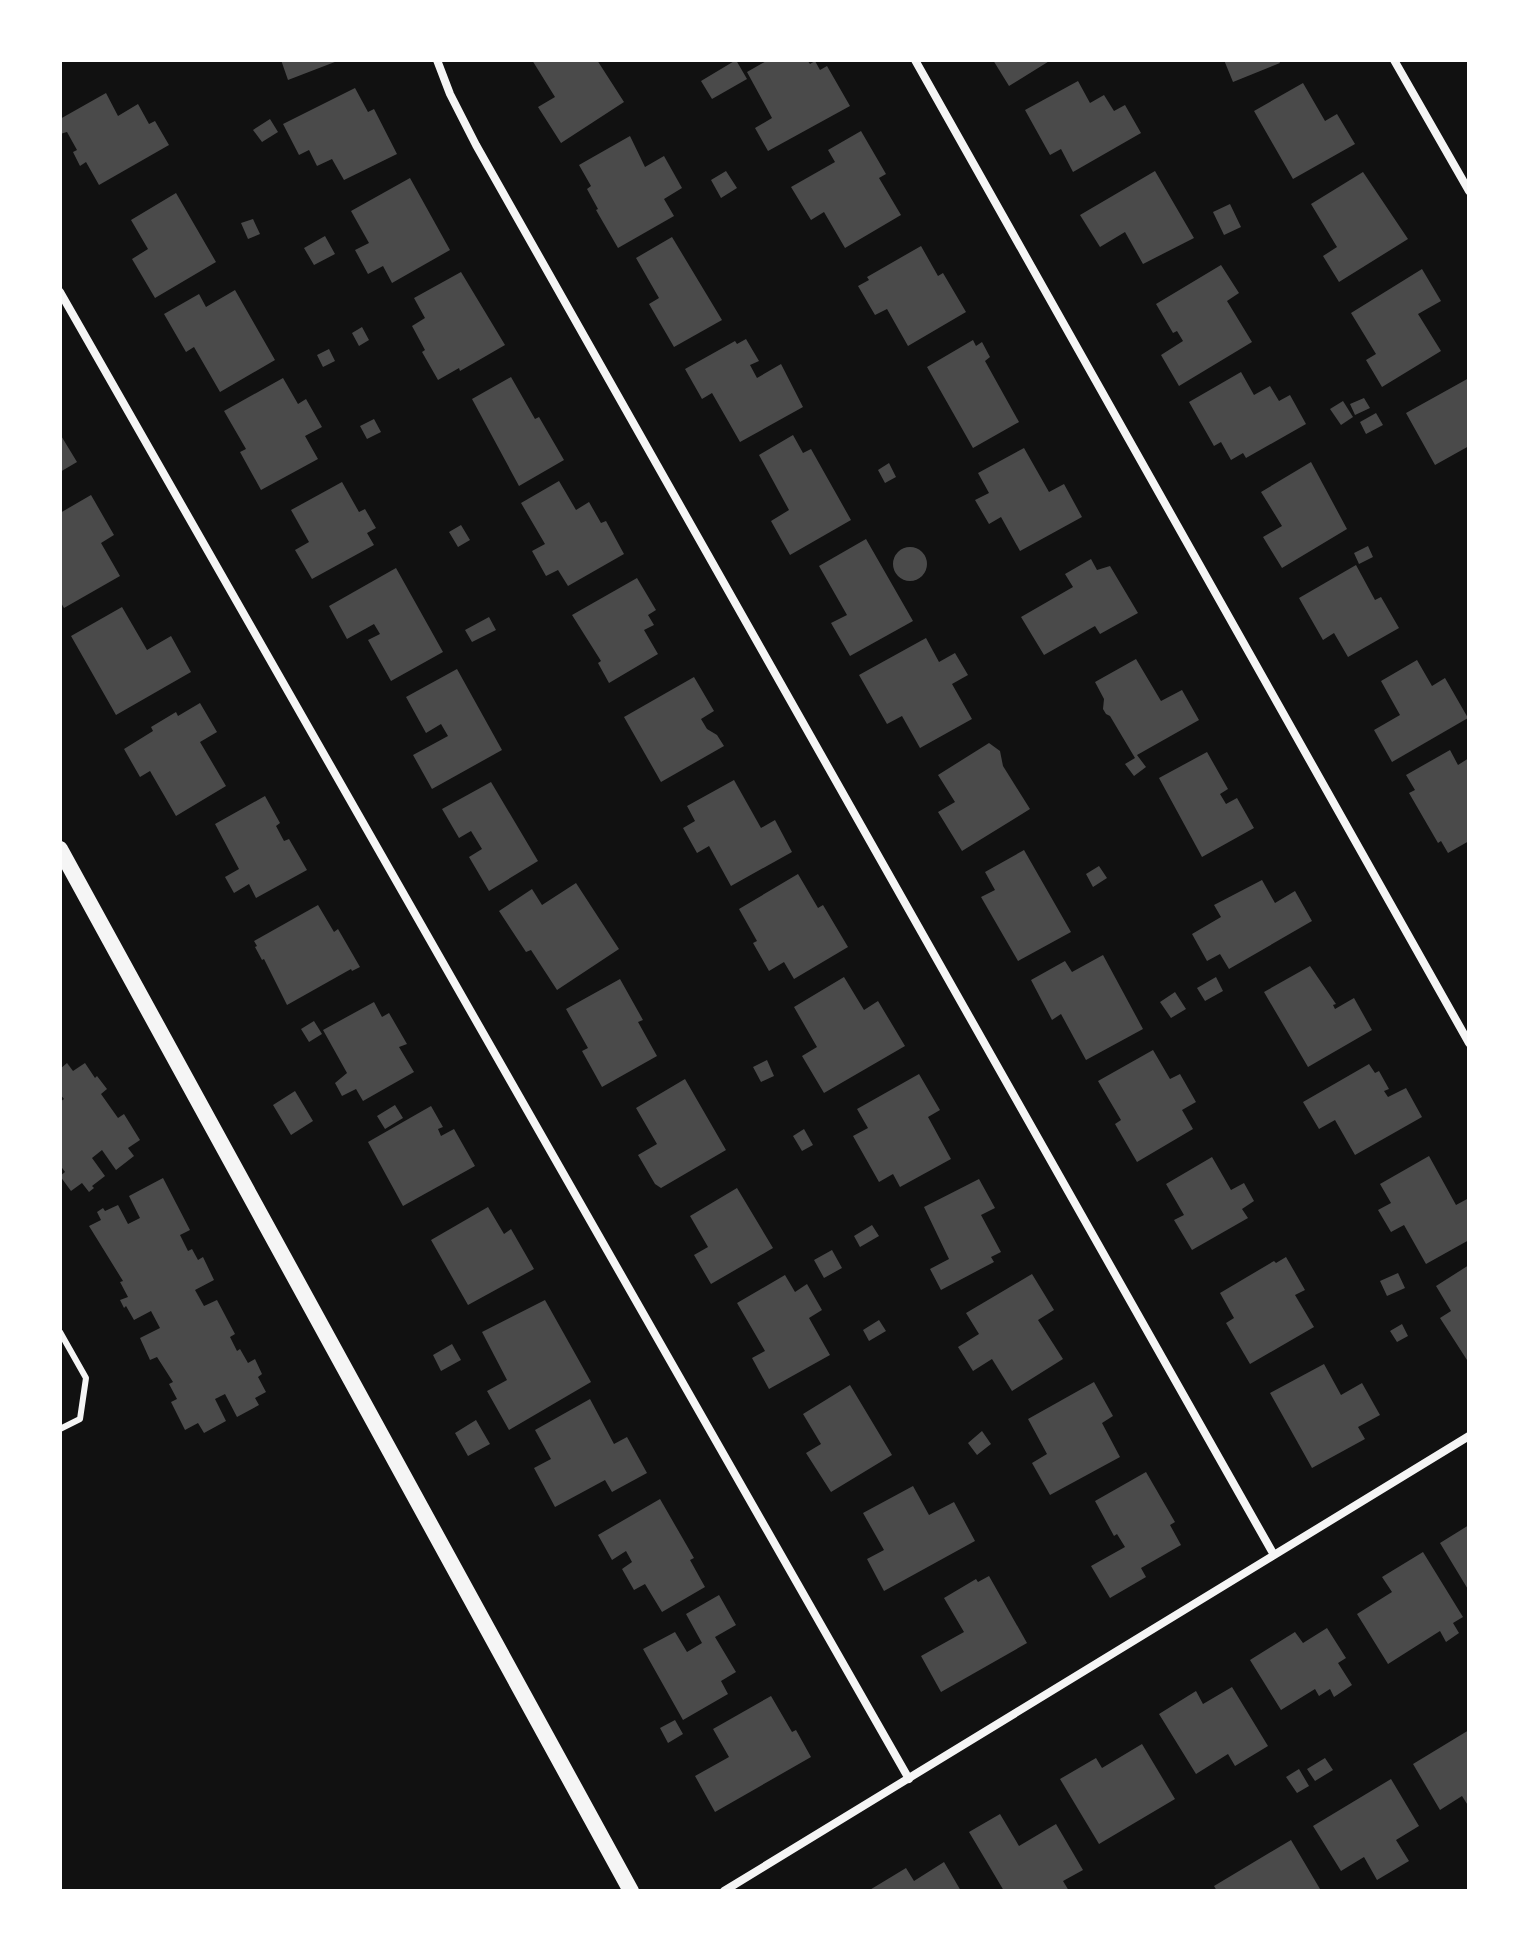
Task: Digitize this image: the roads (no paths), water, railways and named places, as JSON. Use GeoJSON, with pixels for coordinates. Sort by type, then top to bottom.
{"type":"FeatureCollection","features":[{"type":"Feature","properties":{"kind":"main road"},"geometry":{"type":"LineString","coordinates":[[60,849],[631,1891]]}},
{"type":"Feature","properties":{"kind":"street"},"geometry":{"type":"LineString","coordinates":[[437,60],[476,145],[1274,1555]]}},
{"type":"Feature","properties":{"kind":"street"},"geometry":{"type":"LineString","coordinates":[[915,60],[1469,1043]]}},
{"type":"Feature","properties":{"kind":"street"},"geometry":{"type":"LineString","coordinates":[[1394,60],[1469,191]]}},
{"type":"Feature","properties":{"kind":"street"},"geometry":{"type":"LineString","coordinates":[[60,292],[909,1779]]}},
{"type":"Feature","properties":{"kind":"street"},"geometry":{"type":"LineString","coordinates":[[724,1891],[1469,1436]]}},
{"type":"Feature","properties":{"kind":"lane"},"geometry":{"type":"LineString","coordinates":[[60,1332],[86,1378],[80,1419],[60,1429]]}}]}
